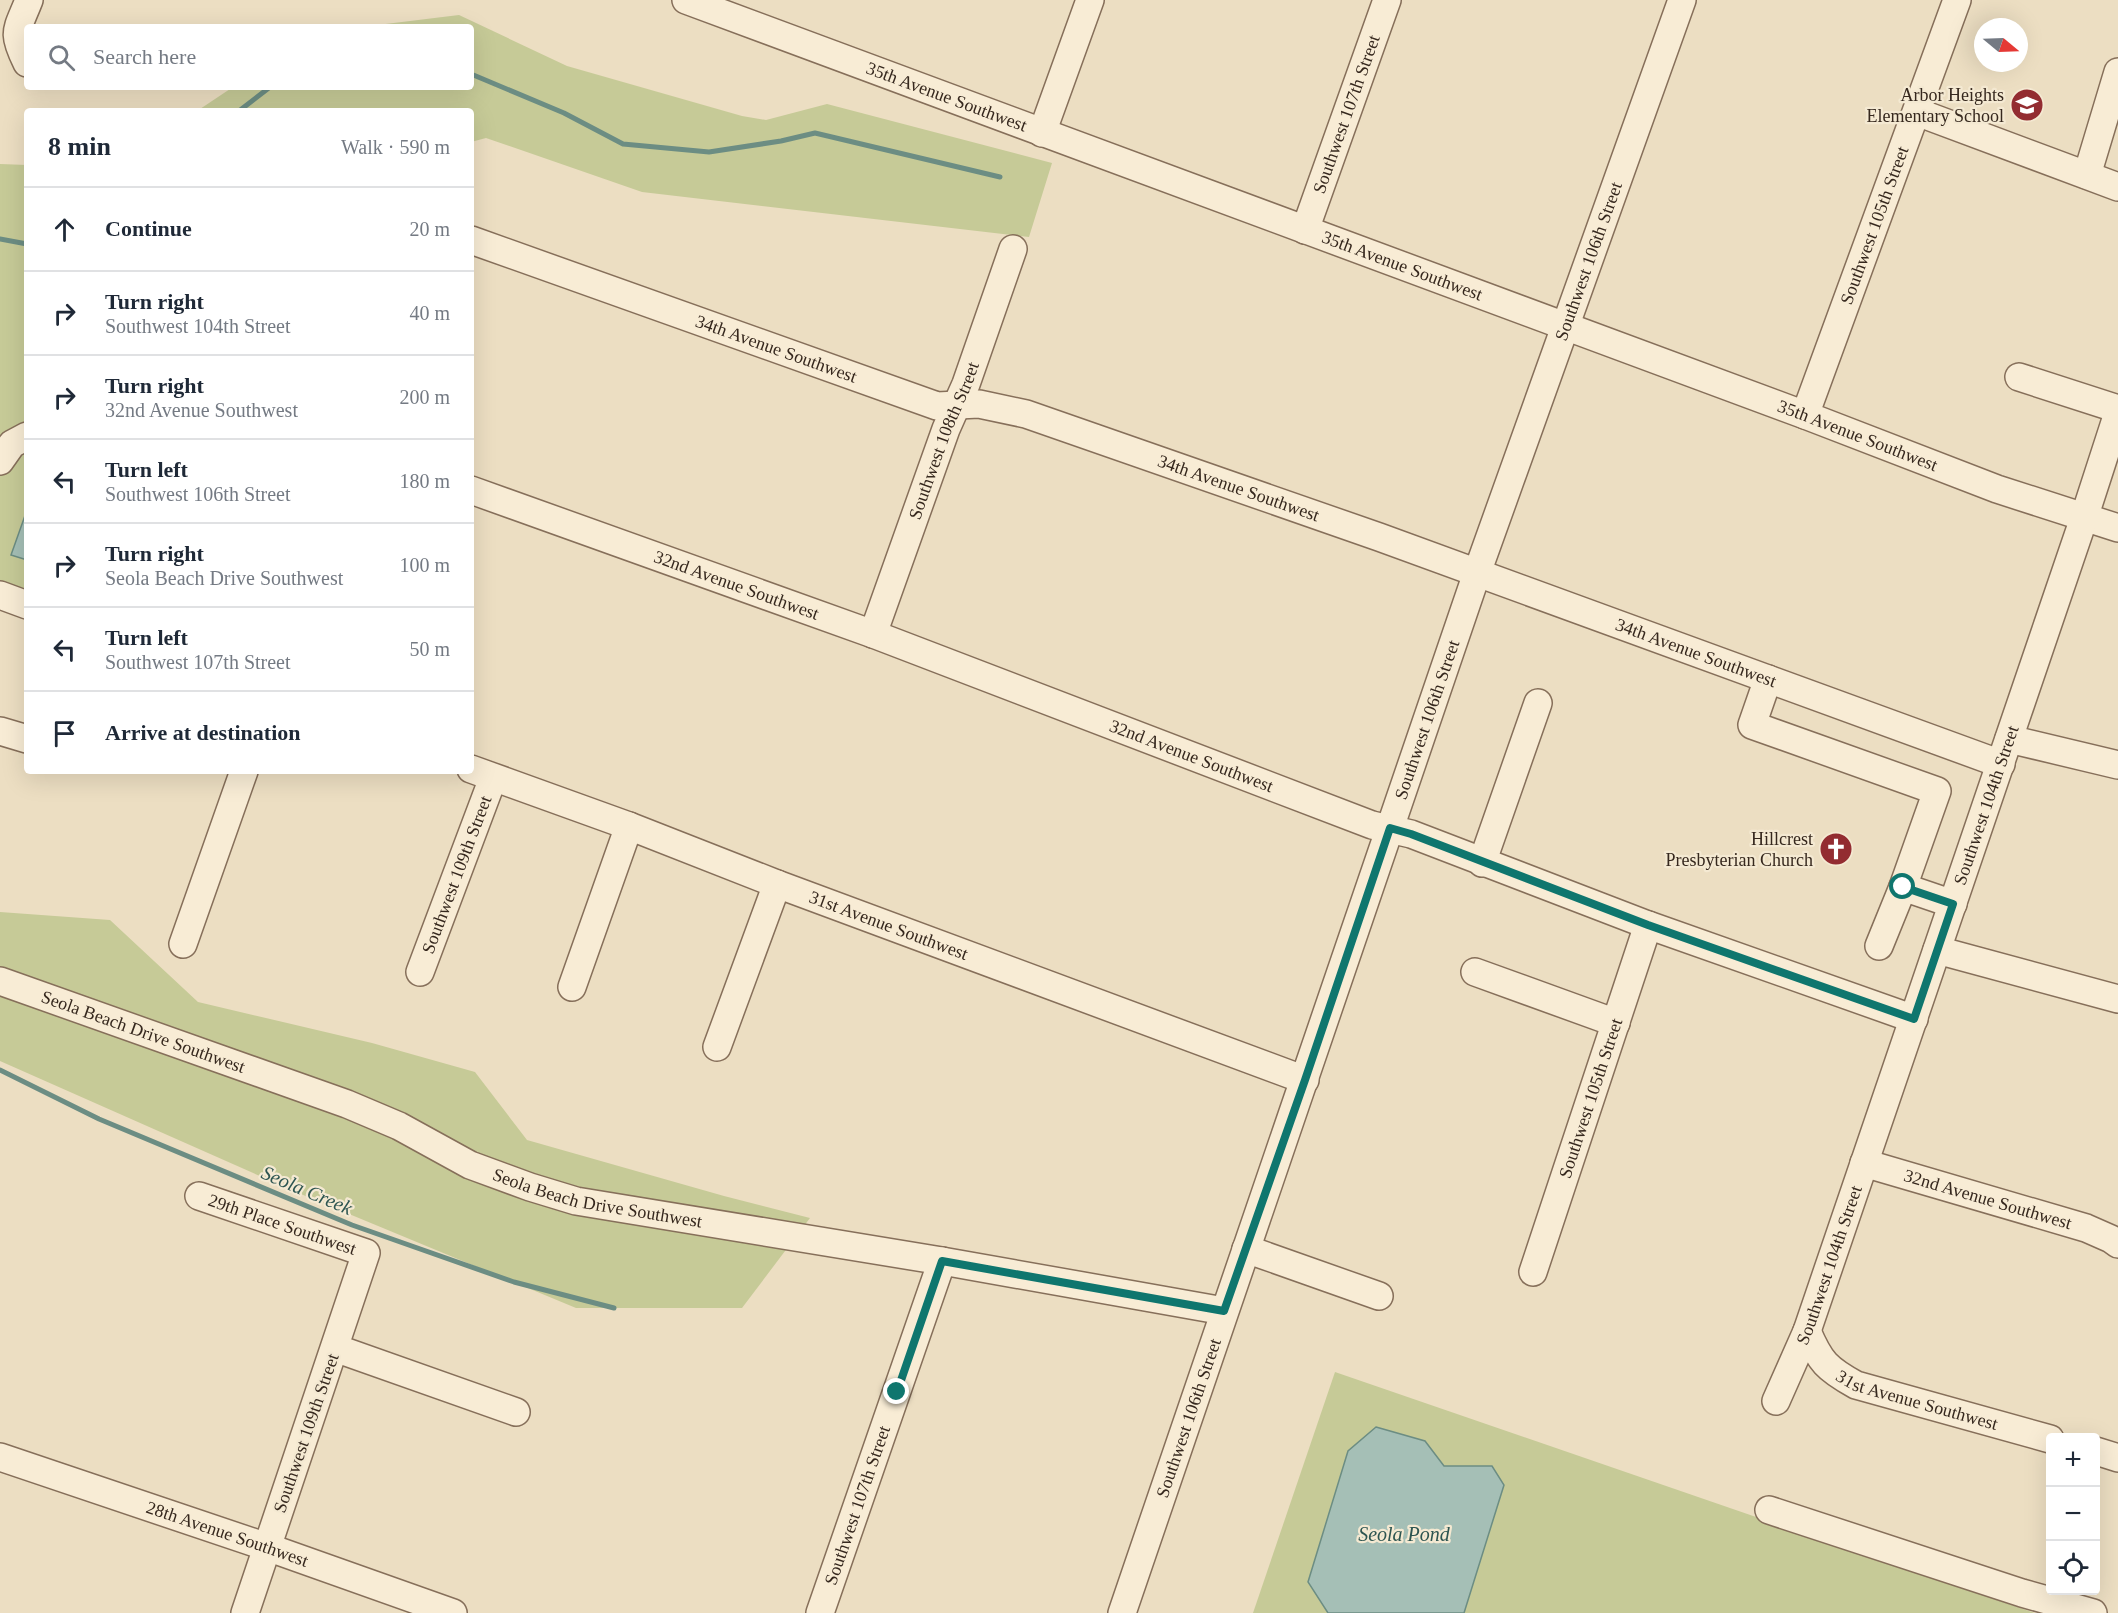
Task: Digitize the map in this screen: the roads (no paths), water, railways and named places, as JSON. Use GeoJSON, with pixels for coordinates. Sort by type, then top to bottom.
{"type":"FeatureCollection","features":[{"type":"Feature","properties":{"kind":"street"},"geometry":{"type":"LineString","coordinates":[[24,57],[16,41],[16,32],[29,0]]}},
{"type":"Feature","properties":{"kind":"street","name":"35th Avenue Southwest"},"geometry":{"type":"LineString","coordinates":[[686,0],[1565,328],[1805,415],[1997,489],[2084,519],[2118,528]]}},
{"type":"Feature","properties":{"kind":"street"},"geometry":{"type":"LineString","coordinates":[[1042,133],[1090,0]]}},
{"type":"Feature","properties":{"kind":"street","name":"Southwest 107th Street"},"geometry":{"type":"LineString","coordinates":[[1305,230],[1387,0]]}},
{"type":"Feature","properties":{"kind":"street","name":"Southwest 106th Street"},"geometry":{"type":"LineString","coordinates":[[1122,1613],[1477,573],[1682,0]]}},
{"type":"Feature","properties":{"kind":"street","name":"Southwest 105th Street"},"geometry":{"type":"LineString","coordinates":[[1805,415],[1958,0]]}},
{"type":"Feature","properties":{"kind":"street"},"geometry":{"type":"LineString","coordinates":[[2087,175],[2118,72]]}},
{"type":"Feature","properties":{"kind":"street"},"geometry":{"type":"LineString","coordinates":[[1917,112],[2118,187]]}},
{"type":"Feature","properties":{"kind":"street","name":"34th Avenue Southwest"},"geometry":{"type":"LineString","coordinates":[[474,241],[937,406],[979,404],[1026,414],[1477,573],[2001,764]]}},
{"type":"Feature","properties":{"kind":"street","name":"Southwest 108th Street"},"geometry":{"type":"LineString","coordinates":[[873,633],[946,429],[966,384],[1013,249]]}},
{"type":"Feature","properties":{"kind":"street"},"geometry":{"type":"LineString","coordinates":[[2019,377],[2118,411]]}},
{"type":"Feature","properties":{"kind":"street","name":"Southwest 104th Street"},"geometry":{"type":"LineString","coordinates":[[1776,1401],[1807,1331],[2084,519],[2118,411]]}},
{"type":"Feature","properties":{"kind":"street"},"geometry":{"type":"LineString","coordinates":[[0,461],[12,444],[24,438]]}},
{"type":"Feature","properties":{"kind":"street","name":"32nd Avenue Southwest"},"geometry":{"type":"LineString","coordinates":[[474,491],[873,633],[1372,825],[1411,834],[1648,925],[1914,1019]]}},
{"type":"Feature","properties":{"kind":"street"},"geometry":{"type":"LineString","coordinates":[[0,595],[24,604]]}},
{"type":"Feature","properties":{"kind":"street"},"geometry":{"type":"LineString","coordinates":[[1767,679],[1752,724],[1937,791],[1903,887],[1879,946]]}},
{"type":"Feature","properties":{"kind":"street"},"geometry":{"type":"LineString","coordinates":[[1482,863],[1538,704]]}},
{"type":"Feature","properties":{"kind":"street"},"geometry":{"type":"LineString","coordinates":[[0,731],[24,738]]}},
{"type":"Feature","properties":{"kind":"street"},"geometry":{"type":"LineString","coordinates":[[2009,739],[2118,765]]}},
{"type":"Feature","properties":{"kind":"street","name":"31st Avenue Southwest"},"geometry":{"type":"LineString","coordinates":[[482,773],[1305,1080]]}},
{"type":"Feature","properties":{"kind":"street","name":"Southwest 109th Street"},"geometry":{"type":"LineString","coordinates":[[420,972],[482,773]]}},
{"type":"Feature","properties":{"kind":"street"},"geometry":{"type":"LineString","coordinates":[[183,944],[243,774]]}},
{"type":"Feature","properties":{"kind":"street"},"geometry":{"type":"LineString","coordinates":[[572,987],[629,826]]}},
{"type":"Feature","properties":{"kind":"street"},"geometry":{"type":"LineString","coordinates":[[717,1047],[777,884]]}},
{"type":"Feature","properties":{"kind":"street"},"geometry":{"type":"LineString","coordinates":[[1903,887],[1953,904]]}},
{"type":"Feature","properties":{"kind":"street","name":"Southwest 105th Street"},"geometry":{"type":"LineString","coordinates":[[1533,1272],[1648,925]]}},
{"type":"Feature","properties":{"kind":"street"},"geometry":{"type":"LineString","coordinates":[[1937,950],[2118,999]]}},
{"type":"Feature","properties":{"kind":"street"},"geometry":{"type":"LineString","coordinates":[[1475,972],[1616,1023]]}},
{"type":"Feature","properties":{"kind":"street","name":"Seola Beach Drive Southwest"},"geometry":{"type":"LineString","coordinates":[[0,981],[347,1104],[399,1126],[470,1165],[531,1188],[576,1201],[942,1261],[1224,1311]]}},
{"type":"Feature","properties":{"kind":"street","name":"32nd Avenue Southwest"},"geometry":{"type":"LineString","coordinates":[[1864,1163],[2086,1227],[2114,1241]]}},
{"type":"Feature","properties":{"kind":"street","name":"29th Place Southwest"},"geometry":{"type":"LineString","coordinates":[[199,1196],[366,1253]]}},
{"type":"Feature","properties":{"kind":"street"},"geometry":{"type":"LineString","coordinates":[[1246,1249],[1379,1296]]}},
{"type":"Feature","properties":{"kind":"street","name":"Southwest 109th Street"},"geometry":{"type":"LineString","coordinates":[[245,1613],[366,1253]]}},
{"type":"Feature","properties":{"kind":"street","name":"Southwest 107th Street"},"geometry":{"type":"LineString","coordinates":[[820,1613],[942,1261]]}},
{"type":"Feature","properties":{"kind":"street","name":"31st Avenue Southwest"},"geometry":{"type":"LineString","coordinates":[[1807,1331],[1822,1361],[1832,1372],[1856,1385],[2046,1438]]}},
{"type":"Feature","properties":{"kind":"street"},"geometry":{"type":"LineString","coordinates":[[335,1348],[516,1412]]}},
{"type":"Feature","properties":{"kind":"street"},"geometry":{"type":"LineString","coordinates":[[2100,1452],[2118,1458]]}},
{"type":"Feature","properties":{"kind":"street","name":"28th Avenue Southwest"},"geometry":{"type":"LineString","coordinates":[[2,1464],[267,1547],[453,1613]]}},
{"type":"Feature","properties":{"kind":"street"},"geometry":{"type":"LineString","coordinates":[[1769,1510],[2022,1593],[2093,1613]]}},
{"type":"Feature","properties":{"kind":"water"},"geometry":{"type":"Polygon","coordinates":[[[24,518],[24,559],[11,555],[24,518]]]}},
{"type":"Feature","properties":{"kind":"water","name":"Seola Pond"},"geometry":{"type":"Polygon","coordinates":[[[1376,1427],[1425,1441],[1444,1466],[1492,1466],[1504,1485],[1464,1613],[1328,1613],[1308,1582],[1348,1451],[1376,1427]]]}},
{"type":"Feature","properties":{"kind":"waterway"},"geometry":{"type":"LineString","coordinates":[[474,75],[564,113],[623,144],[709,152],[781,141],[815,133],[1000,177]]}},
{"type":"Feature","properties":{"kind":"waterway"},"geometry":{"type":"LineString","coordinates":[[243,108],[266,90]]}},
{"type":"Feature","properties":{"kind":"waterway"},"geometry":{"type":"LineString","coordinates":[[0,239],[24,243]]}},
{"type":"Feature","properties":{"kind":"waterway","name":"Seola Creek"},"geometry":{"type":"LineString","coordinates":[[0,1070],[99,1119],[352,1225],[514,1282],[614,1308]]}},
{"type":"Feature","properties":{"kind":"place","name":"Arbor Heights Elementary School"},"geometry":{"type":"Point","coordinates":[2027,105]}},
{"type":"Feature","properties":{"kind":"place","name":"Hillcrest Presbyterian Church"},"geometry":{"type":"Point","coordinates":[1836,849]}}]}
